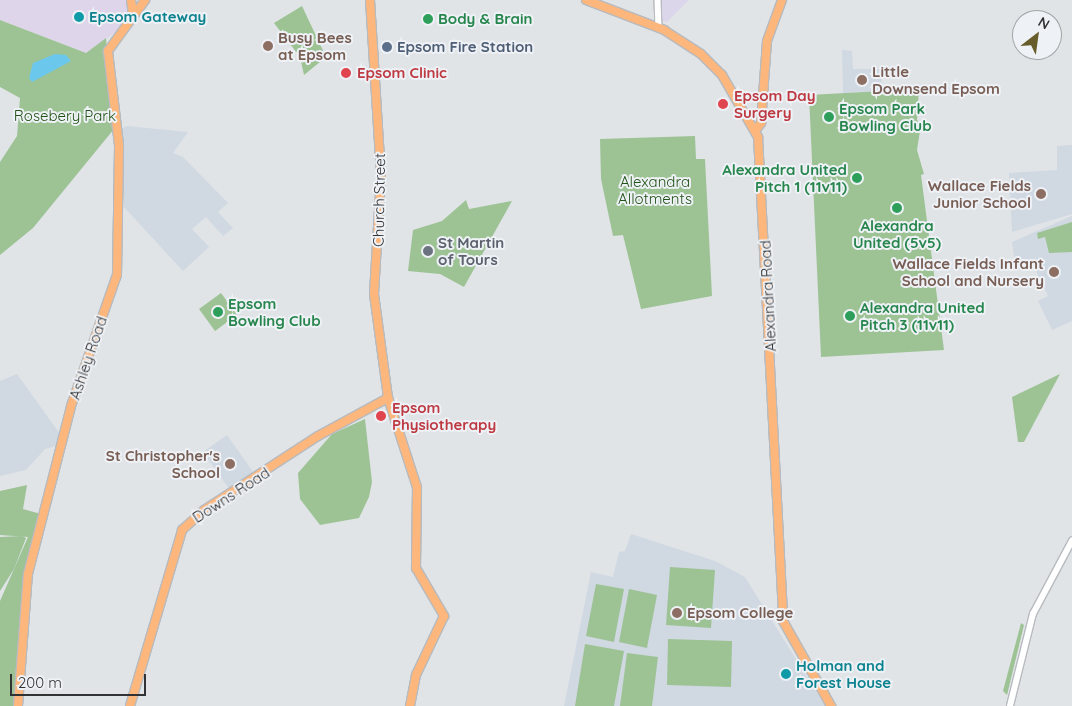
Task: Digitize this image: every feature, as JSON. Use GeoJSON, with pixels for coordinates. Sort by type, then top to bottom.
{"type":"FeatureCollection","features":[{"type":"Feature","properties":{"kind":"main road"},"geometry":{"type":"LineString","coordinates":[[131,0],[133,14]]}},
{"type":"Feature","properties":{"kind":"main road","name":"Ashley Road"},"geometry":{"type":"LineString","coordinates":[[18,706],[28,574],[71,406],[117,275],[119,146],[108,51],[145,0]]}},
{"type":"Feature","properties":{"kind":"main road","name":"Church Street"},"geometry":{"type":"LineString","coordinates":[[370,0],[381,176],[374,294],[388,398],[418,487],[416,568],[444,616],[416,675],[410,706]]}},
{"type":"Feature","properties":{"kind":"main road","name":"Alexandra Road"},"geometry":{"type":"LineString","coordinates":[[586,0],[659,28],[716,69],[756,130],[762,164],[782,606],[786,630],[830,706]]}},
{"type":"Feature","properties":{"kind":"main road"},"geometry":{"type":"LineString","coordinates":[[756,130],[761,122],[767,41],[782,0]]}},
{"type":"Feature","properties":{"kind":"main road","name":"Downs Road"},"geometry":{"type":"LineString","coordinates":[[130,706],[182,530],[204,510],[318,436],[388,398]]}},
{"type":"Feature","properties":{"kind":"street"},"geometry":{"type":"LineString","coordinates":[[658,0],[659,28]]}},
{"type":"Feature","properties":{"kind":"street"},"geometry":{"type":"LineString","coordinates":[[1010,706],[1033,614],[1072,541]]}},
{"type":"Feature","properties":{"kind":"shaded area"},"geometry":{"type":"Polygon","coordinates":[[[0,0],[126,0],[131,13],[114,33],[86,53],[0,20],[0,0]]]}},
{"type":"Feature","properties":{"kind":"shaded area"},"geometry":{"type":"Polygon","coordinates":[[[661,0],[689,0],[667,22],[662,21],[661,0]]]}},
{"type":"Feature","properties":{"kind":"shaded area","name":"Little Downsend Epsom"},"geometry":{"type":"Polygon","coordinates":[[[842,50],[852,51],[853,69],[881,69],[882,91],[843,93],[842,50]]]}},
{"type":"Feature","properties":{"kind":"shaded area"},"geometry":{"type":"Polygon","coordinates":[[[127,126],[188,132],[173,153],[183,157],[228,203],[218,212],[233,228],[223,236],[206,217],[192,229],[209,247],[183,271],[124,207],[120,129],[127,126]]]}},
{"type":"Feature","properties":{"kind":"shaded area","name":"Wallace Fields Junior School"},"geometry":{"type":"Polygon","coordinates":[[[1072,145],[1072,214],[1012,232],[1009,173],[1057,170],[1057,146],[1072,145]]]}},
{"type":"Feature","properties":{"kind":"shaded area","name":"Wallace Fields Infant School and Nursery"},"geometry":{"type":"Polygon","coordinates":[[[1072,216],[1072,321],[1052,330],[1038,301],[1048,296],[1032,263],[1016,269],[1012,242],[1072,216]]]}},
{"type":"Feature","properties":{"kind":"shaded area"},"geometry":{"type":"Polygon","coordinates":[[[17,374],[60,434],[56,446],[45,449],[26,470],[0,476],[0,381],[17,374]]]}},
{"type":"Feature","properties":{"kind":"shaded area","name":"St Christopher's School"},"geometry":{"type":"Polygon","coordinates":[[[227,435],[256,476],[232,493],[203,452],[227,435]]]}},
{"type":"Feature","properties":{"kind":"shaded area","name":"Epsom College"},"geometry":{"type":"Polygon","coordinates":[[[631,534],[715,561],[745,577],[825,706],[564,706],[591,572],[613,577],[619,552],[625,551],[631,534]]]}},
{"type":"Feature","properties":{"kind":"green space"},"geometry":{"type":"Polygon","coordinates":[[[302,6],[326,57],[304,75],[300,57],[274,23],[302,6]]]}},
{"type":"Feature","properties":{"kind":"green space","name":"Rosebery Park"},"geometry":{"type":"Polygon","coordinates":[[[0,20],[86,53],[106,38],[114,129],[33,228],[0,255],[0,162],[17,136],[20,98],[0,87],[0,20]]]}},
{"type":"Feature","properties":{"kind":"green space"},"geometry":{"type":"Polygon","coordinates":[[[919,89],[917,120],[921,125],[917,150],[924,174],[921,175],[944,350],[821,357],[809,95],[919,89]]]}},
{"type":"Feature","properties":{"kind":"green space","name":"Alexandra Allotments"},"geometry":{"type":"Polygon","coordinates":[[[695,136],[696,159],[705,159],[712,296],[641,309],[623,235],[613,236],[601,179],[600,139],[695,136]]]}},
{"type":"Feature","properties":{"kind":"green space","name":"St Martin of Tours"},"geometry":{"type":"Polygon","coordinates":[[[466,200],[469,209],[512,201],[464,287],[440,274],[408,271],[413,230],[442,221],[466,200]]]}},
{"type":"Feature","properties":{"kind":"green space"},"geometry":{"type":"Polygon","coordinates":[[[1072,222],[1072,252],[1049,253],[1045,237],[1038,239],[1037,233],[1072,222]]]}},
{"type":"Feature","properties":{"kind":"green space","name":"Epsom Bowling Club"},"geometry":{"type":"Polygon","coordinates":[[[221,293],[237,315],[215,331],[199,309],[221,293]]]}},
{"type":"Feature","properties":{"kind":"green space"},"geometry":{"type":"Polygon","coordinates":[[[1060,374],[1024,442],[1018,442],[1012,397],[1060,374]]]}},
{"type":"Feature","properties":{"kind":"green space"},"geometry":{"type":"Polygon","coordinates":[[[365,419],[372,482],[369,497],[359,518],[320,525],[300,499],[298,473],[332,434],[365,419]]]}},
{"type":"Feature","properties":{"kind":"green space"},"geometry":{"type":"Polygon","coordinates":[[[27,485],[23,509],[41,514],[24,585],[14,706],[0,706],[0,601],[28,537],[0,535],[0,491],[27,485]]]}},
{"type":"Feature","properties":{"kind":"green space"},"geometry":{"type":"Polygon","coordinates":[[[22,536],[26,538],[14,569],[0,591],[0,537],[22,536]]]}},
{"type":"Feature","properties":{"kind":"green space"},"geometry":{"type":"Polygon","coordinates":[[[670,567],[715,570],[711,628],[666,625],[670,567]]]}},
{"type":"Feature","properties":{"kind":"green space"},"geometry":{"type":"Polygon","coordinates":[[[596,584],[624,589],[614,642],[586,636],[596,584]]]}},
{"type":"Feature","properties":{"kind":"green space"},"geometry":{"type":"Polygon","coordinates":[[[629,589],[657,595],[647,648],[619,642],[629,589]]]}},
{"type":"Feature","properties":{"kind":"green space"},"geometry":{"type":"Polygon","coordinates":[[[1021,623],[1024,625],[1007,695],[1003,691],[1021,623]]]}},
{"type":"Feature","properties":{"kind":"green space"},"geometry":{"type":"Polygon","coordinates":[[[668,639],[732,641],[731,687],[667,685],[668,639]]]}},
{"type":"Feature","properties":{"kind":"green space"},"geometry":{"type":"Polygon","coordinates":[[[585,644],[624,651],[614,706],[575,706],[585,644]]]}},
{"type":"Feature","properties":{"kind":"green space"},"geometry":{"type":"Polygon","coordinates":[[[627,653],[658,657],[652,706],[620,706],[627,653]]]}},
{"type":"Feature","properties":{"kind":"water"},"geometry":{"type":"Polygon","coordinates":[[[55,54],[66,55],[71,61],[32,82],[29,78],[33,63],[55,54]]]}},
{"type":"Feature","properties":{"kind":"place","name":"Epsom Gateway"},"geometry":{"type":"Point","coordinates":[79,17]}},
{"type":"Feature","properties":{"kind":"place","name":"Body & Brain"},"geometry":{"type":"Point","coordinates":[428,19]}},
{"type":"Feature","properties":{"kind":"place","name":"Busy Bees at Epsom"},"geometry":{"type":"Point","coordinates":[268,46]}},
{"type":"Feature","properties":{"kind":"place","name":"Epsom Fire Station"},"geometry":{"type":"Point","coordinates":[387,47]}},
{"type":"Feature","properties":{"kind":"place","name":"Epsom Clinic"},"geometry":{"type":"Point","coordinates":[346,73]}},
{"type":"Feature","properties":{"kind":"place","name":"Little Downsend Epsom"},"geometry":{"type":"Point","coordinates":[862,80]}},
{"type":"Feature","properties":{"kind":"place","name":"Epsom Day Surgery"},"geometry":{"type":"Point","coordinates":[723,104]}},
{"type":"Feature","properties":{"kind":"place","name":"Epsom Park Bowling Club"},"geometry":{"type":"Point","coordinates":[829,117]}},
{"type":"Feature","properties":{"kind":"place","name":"Alexandra United Pitch 1 (11v11)"},"geometry":{"type":"Point","coordinates":[857,178]}},
{"type":"Feature","properties":{"kind":"place","name":"Wallace Fields Junior School"},"geometry":{"type":"Point","coordinates":[1041,194]}},
{"type":"Feature","properties":{"kind":"place","name":"Alexandra United (5v5)"},"geometry":{"type":"Point","coordinates":[897,208]}},
{"type":"Feature","properties":{"kind":"place","name":"St Martin of Tours"},"geometry":{"type":"Point","coordinates":[428,251]}},
{"type":"Feature","properties":{"kind":"place","name":"Wallace Fields Infant School and Nursery"},"geometry":{"type":"Point","coordinates":[1054,272]}},
{"type":"Feature","properties":{"kind":"place","name":"Epsom Bowling Club"},"geometry":{"type":"Point","coordinates":[218,312]}},
{"type":"Feature","properties":{"kind":"place","name":"Alexandra United Pitch 3 (11v11)"},"geometry":{"type":"Point","coordinates":[850,316]}},
{"type":"Feature","properties":{"kind":"place","name":"Epsom Physiotherapy"},"geometry":{"type":"Point","coordinates":[381,416]}},
{"type":"Feature","properties":{"kind":"place","name":"St Christopher's School"},"geometry":{"type":"Point","coordinates":[230,464]}},
{"type":"Feature","properties":{"kind":"place","name":"Epsom College"},"geometry":{"type":"Point","coordinates":[677,613]}},
{"type":"Feature","properties":{"kind":"place","name":"Holman and Forest House"},"geometry":{"type":"Point","coordinates":[786,674]}}]}
